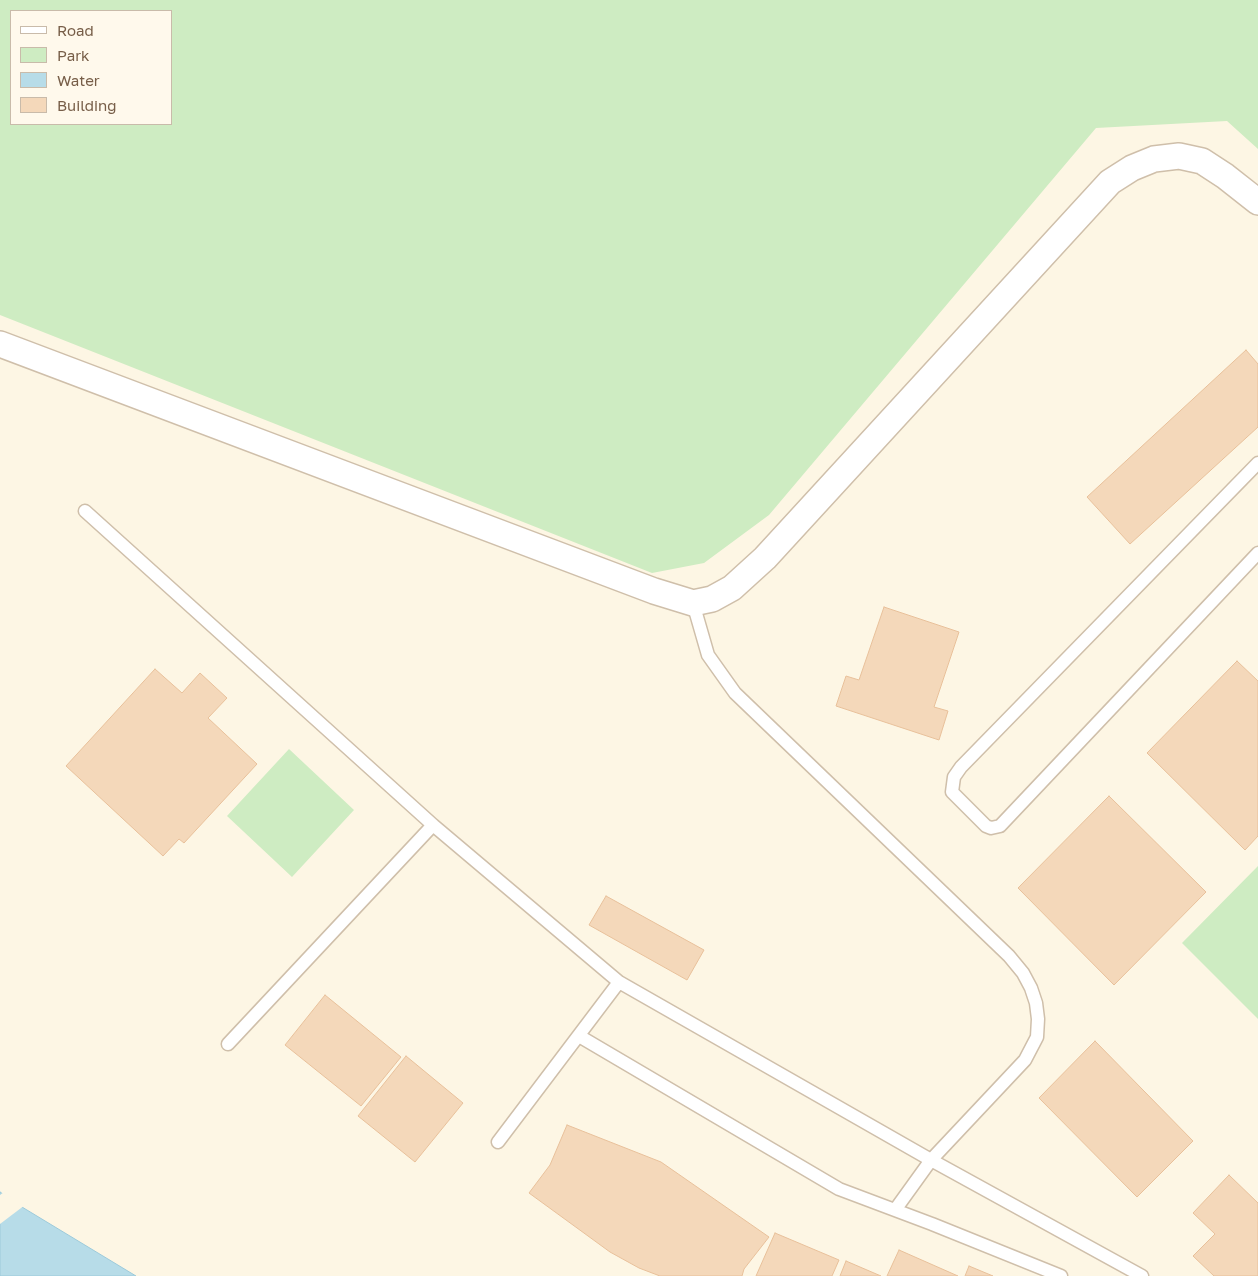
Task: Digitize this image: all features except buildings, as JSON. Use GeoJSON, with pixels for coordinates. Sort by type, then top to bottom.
{"type":"FeatureCollection","features":[{"type":"Feature","properties":{"kind":"street"},"geometry":{"type":"LineString","coordinates":[[0,344],[654,591],[693,603],[712,599],[732,588],[765,558],[1110,182],[1132,168],[1154,159],[1179,156],[1202,161],[1258,202]]}},
{"type":"Feature","properties":{"kind":"lane"},"geometry":{"type":"LineString","coordinates":[[1258,463],[961,767],[954,777],[952,792],[986,826],[991,828],[1000,826],[1258,553]]}},
{"type":"Feature","properties":{"kind":"lane"},"geometry":{"type":"LineString","coordinates":[[85,511],[433,825],[619,982],[1123,1272],[1142,1276]]}},
{"type":"Feature","properties":{"kind":"lane"},"geometry":{"type":"LineString","coordinates":[[693,603],[708,655],[735,694],[1009,956],[1023,973],[1036,1003],[1038,1018],[1037,1037],[1025,1060],[931,1160],[895,1210]]}},
{"type":"Feature","properties":{"kind":"lane"},"geometry":{"type":"LineString","coordinates":[[228,1044],[433,825]]}},
{"type":"Feature","properties":{"kind":"lane"},"geometry":{"type":"LineString","coordinates":[[498,1142],[619,982]]}},
{"type":"Feature","properties":{"kind":"lane"},"geometry":{"type":"LineString","coordinates":[[579,1036],[822,1181],[1061,1276]]}},
{"type":"Feature","properties":{"kind":"green space"},"geometry":{"type":"Polygon","coordinates":[[[0,0],[1258,0],[1258,149],[1227,121],[1096,128],[769,515],[704,563],[652,573],[0,315],[0,0]]]}},
{"type":"Feature","properties":{"kind":"green space"},"geometry":{"type":"Polygon","coordinates":[[[289,749],[354,810],[292,877],[227,816],[289,749]]]}},
{"type":"Feature","properties":{"kind":"green space"},"geometry":{"type":"Polygon","coordinates":[[[1258,866],[1258,1019],[1182,943],[1258,866]]]}},
{"type":"Feature","properties":{"kind":"water"},"geometry":{"type":"Polygon","coordinates":[[[0,1192],[22,1207],[136,1276],[0,1276],[0,1192]]]}},
{"type":"Feature","properties":{"kind":"pier"},"geometry":{"type":"Polygon","coordinates":[[[4,1192],[25,1205],[0,1224],[0,1195],[4,1192]]]}}]}
